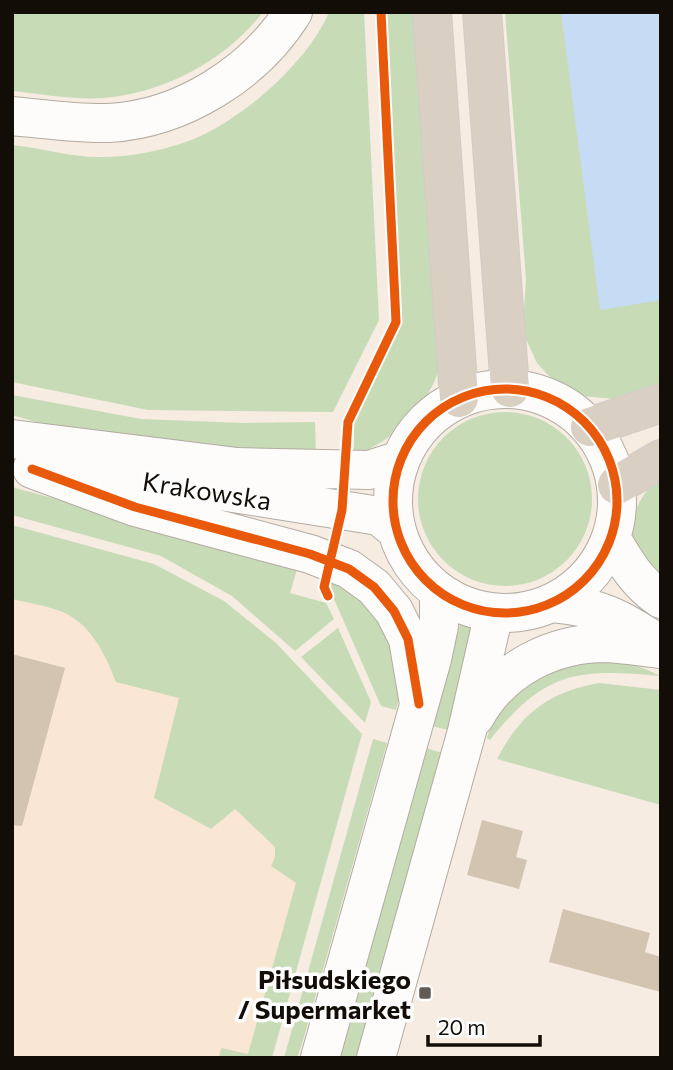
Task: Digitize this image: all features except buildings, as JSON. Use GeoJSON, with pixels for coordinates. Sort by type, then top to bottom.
{"type":"FeatureCollection","features":[{"type":"Feature","properties":{"kind":"highway"},"geometry":{"type":"LineString","coordinates":[[432,12],[459,398]]}},
{"type":"Feature","properties":{"kind":"highway"},"geometry":{"type":"LineString","coordinates":[[482,12],[510,388]]}},
{"type":"Feature","properties":{"kind":"highway"},"geometry":{"type":"LineString","coordinates":[[590,427],[661,403]]}},
{"type":"Feature","properties":{"kind":"highway"},"geometry":{"type":"LineString","coordinates":[[617,485],[661,459]]}},
{"type":"Feature","properties":{"kind":"street"},"geometry":{"type":"LineString","coordinates":[[12,116],[107,123],[164,111],[202,95],[244,68],[261,53],[293,12]]}},
{"type":"Feature","properties":{"kind":"street"},"geometry":{"type":"LineString","coordinates":[[510,388],[540,394],[567,407],[590,427],[612,464],[617,485],[617,512],[611,538],[602,558],[589,576],[572,592],[552,603],[524,612],[494,613],[465,606],[439,592],[421,576],[406,554],[397,531],[393,508],[394,484],[400,460],[414,435],[434,413],[459,398],[484,390],[510,388]]}},
{"type":"Feature","properties":{"kind":"street"},"geometry":{"type":"LineString","coordinates":[[19,457],[135,508],[310,554],[349,569],[374,587],[394,611],[408,639],[419,704]]}},
{"type":"Feature","properties":{"kind":"street","name":"Krakowska"},"geometry":{"type":"LineString","coordinates":[[19,457],[369,470],[400,460]]}},
{"type":"Feature","properties":{"kind":"street","name":"Krakowska"},"geometry":{"type":"LineString","coordinates":[[19,457],[271,501],[379,516],[397,531]]}},
{"type":"Feature","properties":{"kind":"street"},"geometry":{"type":"LineString","coordinates":[[611,538],[626,565],[645,589],[661,599]]}},
{"type":"Feature","properties":{"kind":"street"},"geometry":{"type":"LineString","coordinates":[[320,1058],[432,659],[439,626],[439,592]]}},
{"type":"Feature","properties":{"kind":"street"},"geometry":{"type":"LineString","coordinates":[[552,603],[596,609],[640,631],[661,647]]}},
{"type":"Feature","properties":{"kind":"street"},"geometry":{"type":"LineString","coordinates":[[376,1058],[467,731],[494,613]]}},
{"type":"Feature","properties":{"kind":"street"},"geometry":{"type":"LineString","coordinates":[[467,731],[485,698],[504,678],[531,661],[566,649],[605,643],[661,647]]}},
{"type":"Feature","properties":{"kind":"shaded area"},"geometry":{"type":"Polygon","coordinates":[[[12,546],[344,731],[248,1058],[12,1058],[12,546]]]}},
{"type":"Feature","properties":{"kind":"green space"},"geometry":{"type":"Polygon","coordinates":[[[12,12],[263,12],[231,45],[193,71],[127,95],[93,98],[12,91],[12,12]]]}},
{"type":"Feature","properties":{"kind":"green space"},"geometry":{"type":"Polygon","coordinates":[[[329,12],[364,12],[379,320],[333,412],[148,410],[12,382],[12,145],[102,157],[144,153],[186,142],[227,121],[269,89],[305,51],[329,12]]]}},
{"type":"Feature","properties":{"kind":"green space"},"geometry":{"type":"Polygon","coordinates":[[[387,12],[414,12],[440,364],[428,393],[408,420],[382,442],[354,455],[354,424],[402,323],[387,12]]]}},
{"type":"Feature","properties":{"kind":"green space"},"geometry":{"type":"Polygon","coordinates":[[[505,12],[661,12],[661,383],[615,399],[581,396],[548,375],[537,363],[525,337],[523,326],[526,279],[505,12]]]}},
{"type":"Feature","properties":{"kind":"green space"},"geometry":{"type":"Polygon","coordinates":[[[12,395],[141,419],[244,423],[315,422],[316,456],[128,448],[12,415],[12,395]]]}},
{"type":"Feature","properties":{"kind":"green space"},"geometry":{"type":"Polygon","coordinates":[[[505,412],[538,419],[566,438],[585,466],[592,499],[585,532],[566,560],[538,579],[505,586],[472,579],[444,560],[425,532],[418,499],[425,466],[444,438],[472,419],[505,412]]]}},
{"type":"Feature","properties":{"kind":"green space"},"geometry":{"type":"Polygon","coordinates":[[[661,479],[661,587],[637,556],[632,531],[640,501],[661,479]]]}},
{"type":"Feature","properties":{"kind":"green space"},"geometry":{"type":"Polygon","coordinates":[[[12,487],[298,566],[290,593],[326,603],[334,619],[295,651],[232,596],[161,556],[12,515],[12,487]]]}},
{"type":"Feature","properties":{"kind":"green space"},"geometry":{"type":"Polygon","coordinates":[[[12,525],[154,564],[224,601],[276,643],[362,734],[272,1058],[219,1058],[221,1048],[248,1054],[296,883],[271,866],[275,847],[235,809],[211,829],[154,798],[179,698],[116,682],[97,643],[75,619],[52,608],[12,599],[12,525]]]}},
{"type":"Feature","properties":{"kind":"green space"},"geometry":{"type":"Polygon","coordinates":[[[333,577],[350,587],[385,624],[400,694],[396,710],[381,706],[330,590],[333,577]]]}},
{"type":"Feature","properties":{"kind":"green space"},"geometry":{"type":"Polygon","coordinates":[[[469,619],[475,622],[448,730],[432,726],[460,625],[469,619]]]}},
{"type":"Feature","properties":{"kind":"green space"},"geometry":{"type":"Polygon","coordinates":[[[338,628],[371,702],[365,723],[301,657],[338,628]]]}},
{"type":"Feature","properties":{"kind":"green space"},"geometry":{"type":"Polygon","coordinates":[[[565,662],[629,662],[661,676],[606,673],[564,679],[546,687],[528,700],[490,740],[487,738],[492,723],[511,694],[565,662]]]}},
{"type":"Feature","properties":{"kind":"green space"},"geometry":{"type":"Polygon","coordinates":[[[599,683],[661,690],[661,805],[497,759],[516,729],[538,707],[565,692],[599,683]]]}},
{"type":"Feature","properties":{"kind":"green space"},"geometry":{"type":"Polygon","coordinates":[[[373,739],[387,743],[302,1044],[297,1058],[284,1058],[373,739]]]}},
{"type":"Feature","properties":{"kind":"green space"},"geometry":{"type":"Polygon","coordinates":[[[426,748],[442,753],[356,1058],[340,1058],[426,748]]]}},
{"type":"Feature","properties":{"kind":"water"},"geometry":{"type":"Polygon","coordinates":[[[561,12],[661,12],[661,300],[600,310],[561,12]]]}},
{"type":"Feature","properties":{"kind":"cycle path"},"geometry":{"type":"LineString","coordinates":[[328,596],[324,587],[342,510],[348,422],[396,322],[381,12]]}},
{"type":"Feature","properties":{"kind":"cycle path"},"geometry":{"type":"LineString","coordinates":[[494,389],[516,389],[558,402],[576,414],[592,430],[609,458],[617,501],[609,544],[592,572],[576,588],[548,605],[516,613],[494,613],[452,600],[434,588],[418,572],[401,544],[393,512],[393,490],[406,448],[418,430],[434,414],[462,397],[494,389]]}},
{"type":"Feature","properties":{"kind":"cycle path"},"geometry":{"type":"LineString","coordinates":[[32,469],[135,507],[310,554],[349,569],[374,587],[394,611],[408,639],[419,704]]}},
{"type":"Feature","properties":{"kind":"place","name":"Piłsudskiego / Supermarket"},"geometry":{"type":"Point","coordinates":[425,993]}}]}
